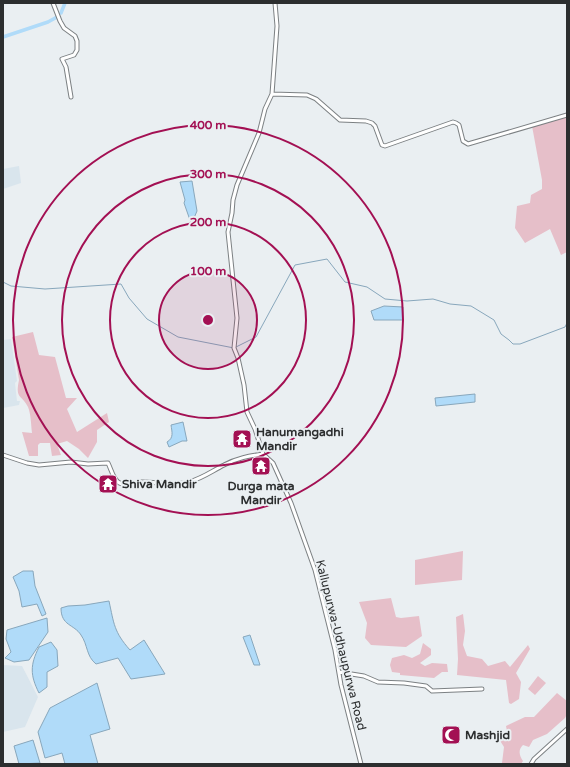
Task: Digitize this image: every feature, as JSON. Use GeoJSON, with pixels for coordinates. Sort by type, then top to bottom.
{"type":"FeatureCollection","features":[{"type":"Feature","properties":{"kind":"street"},"geometry":{"type":"LineString","coordinates":[[53,3],[64,28],[75,36],[77,41],[77,50],[74,55],[62,59],[66,66],[71,97]]}},
{"type":"Feature","properties":{"kind":"street","name":"Kallupurwa-Udhaupurwa Road"},"geometry":{"type":"LineString","coordinates":[[276,3],[277,26],[272,94],[265,109],[259,133],[237,185],[228,232],[237,318],[234,348],[238,358],[244,385],[247,412],[255,429],[263,454],[273,463],[291,503],[315,570],[361,764]]}},
{"type":"Feature","properties":{"kind":"street"},"geometry":{"type":"LineString","coordinates":[[272,94],[307,95],[316,99],[340,120],[366,121],[372,123],[382,145],[386,146],[453,122],[459,125],[463,141],[468,144],[567,115]]}},
{"type":"Feature","properties":{"kind":"street"},"geometry":{"type":"LineString","coordinates":[[3,455],[27,463],[39,465],[71,462],[88,464],[108,463],[114,477],[119,483],[124,485],[144,482],[173,484],[187,483],[208,475],[224,465],[243,457],[263,454]]}},
{"type":"Feature","properties":{"kind":"street"},"geometry":{"type":"LineString","coordinates":[[339,672],[364,676],[378,682],[426,686],[432,691],[482,689]]}},
{"type":"Feature","properties":{"kind":"street"},"geometry":{"type":"LineString","coordinates":[[531,764],[534,759],[567,728]]}},
{"type":"Feature","properties":{"kind":"shaded area"},"geometry":{"type":"Polygon","coordinates":[[[567,117],[567,252],[561,255],[550,229],[525,243],[515,228],[517,206],[530,203],[531,195],[542,189],[542,180],[532,126],[567,117]]]}},
{"type":"Feature","properties":{"kind":"shaded area"},"geometry":{"type":"Polygon","coordinates":[[[19,166],[21,183],[3,189],[3,169],[19,166]]]}},
{"type":"Feature","properties":{"kind":"shaded area"},"geometry":{"type":"Polygon","coordinates":[[[33,332],[39,355],[55,357],[66,398],[77,398],[67,409],[77,432],[107,413],[109,422],[97,430],[97,442],[88,458],[79,449],[67,441],[57,444],[61,455],[52,456],[50,443],[40,443],[38,445],[38,456],[29,456],[22,432],[32,433],[30,416],[28,407],[18,393],[19,380],[12,337],[33,332]]]}},
{"type":"Feature","properties":{"kind":"shaded area"},"geometry":{"type":"Polygon","coordinates":[[[11,339],[17,381],[15,383],[17,401],[20,401],[19,405],[3,408],[3,340],[11,339]]]}},
{"type":"Feature","properties":{"kind":"shaded area"},"geometry":{"type":"Polygon","coordinates":[[[463,551],[462,580],[415,585],[415,560],[463,551]]]}},
{"type":"Feature","properties":{"kind":"shaded area"},"geometry":{"type":"Polygon","coordinates":[[[391,598],[396,617],[401,618],[419,616],[422,636],[406,647],[371,645],[365,638],[367,623],[359,602],[391,598]]]}},
{"type":"Feature","properties":{"kind":"shaded area"},"geometry":{"type":"Polygon","coordinates":[[[463,614],[465,631],[463,645],[467,656],[482,659],[488,666],[505,661],[510,667],[528,645],[530,649],[516,673],[521,682],[519,699],[511,704],[509,703],[506,680],[457,675],[458,659],[456,617],[463,614]]]}},
{"type":"Feature","properties":{"kind":"shaded area"},"geometry":{"type":"Polygon","coordinates":[[[423,643],[431,649],[431,655],[420,663],[425,666],[432,663],[447,664],[448,672],[442,672],[434,678],[400,675],[400,673],[392,672],[390,665],[392,658],[404,655],[412,658],[420,654],[423,643]]]}},
{"type":"Feature","properties":{"kind":"shaded area"},"geometry":{"type":"Polygon","coordinates":[[[3,665],[22,666],[38,697],[25,727],[3,732],[3,665]]]}},
{"type":"Feature","properties":{"kind":"shaded area"},"geometry":{"type":"Polygon","coordinates":[[[538,676],[546,683],[535,695],[528,689],[538,676]]]}},
{"type":"Feature","properties":{"kind":"shaded area"},"geometry":{"type":"Polygon","coordinates":[[[557,693],[567,701],[567,714],[565,718],[547,734],[533,740],[529,747],[523,745],[521,747],[520,755],[523,761],[521,764],[499,764],[502,763],[504,747],[499,739],[507,731],[506,726],[525,717],[534,717],[557,693]]]}},
{"type":"Feature","properties":{"kind":"water"},"geometry":{"type":"Polygon","coordinates":[[[192,181],[197,211],[194,218],[195,227],[191,223],[184,203],[185,200],[180,182],[192,181]]]}},
{"type":"Feature","properties":{"kind":"water"},"geometry":{"type":"Polygon","coordinates":[[[384,306],[403,307],[403,320],[374,320],[371,311],[384,306]]]}},
{"type":"Feature","properties":{"kind":"water"},"geometry":{"type":"Polygon","coordinates":[[[475,394],[475,402],[436,406],[435,398],[475,394]]]}},
{"type":"Feature","properties":{"kind":"water"},"geometry":{"type":"Polygon","coordinates":[[[183,422],[187,441],[182,441],[169,447],[167,442],[172,437],[171,425],[183,422]]]}},
{"type":"Feature","properties":{"kind":"water"},"geometry":{"type":"Polygon","coordinates":[[[23,571],[33,571],[35,586],[46,614],[42,616],[37,604],[22,607],[19,591],[13,577],[23,571]]]}},
{"type":"Feature","properties":{"kind":"water"},"geometry":{"type":"Polygon","coordinates":[[[109,601],[115,627],[125,644],[130,650],[144,640],[165,674],[131,679],[118,658],[96,664],[90,658],[81,635],[78,631],[65,622],[61,608],[109,601]]]}},
{"type":"Feature","properties":{"kind":"water"},"geometry":{"type":"Polygon","coordinates":[[[47,618],[48,632],[29,660],[14,662],[5,658],[11,652],[6,639],[7,630],[47,618]]]}},
{"type":"Feature","properties":{"kind":"water"},"geometry":{"type":"Polygon","coordinates":[[[250,635],[260,665],[254,665],[243,637],[250,635]]]}},
{"type":"Feature","properties":{"kind":"water"},"geometry":{"type":"Polygon","coordinates":[[[51,642],[57,650],[58,666],[47,672],[47,687],[39,693],[34,681],[32,670],[34,659],[39,647],[51,642]]]}},
{"type":"Feature","properties":{"kind":"water"},"geometry":{"type":"Polygon","coordinates":[[[97,683],[110,729],[90,735],[98,764],[65,764],[62,753],[45,758],[38,732],[50,708],[97,683]]]}},
{"type":"Feature","properties":{"kind":"water"},"geometry":{"type":"Polygon","coordinates":[[[33,740],[40,763],[19,764],[14,746],[33,740]]]}},
{"type":"Feature","properties":{"kind":"waterway"},"geometry":{"type":"LineString","coordinates":[[61,13],[65,3]]}},
{"type":"Feature","properties":{"kind":"waterway"},"geometry":{"type":"LineString","coordinates":[[3,37],[48,22],[57,17]]}},
{"type":"Feature","properties":{"kind":"waterway"},"geometry":{"type":"LineString","coordinates":[[3,282],[11,286],[45,289],[121,284],[129,298],[147,319],[178,337],[234,348],[256,337],[295,265],[327,259],[345,282],[367,287],[385,299],[407,301],[433,299],[450,304],[471,306],[494,320],[501,334],[513,344],[520,344],[565,327],[567,323]]}},
{"type":"Feature","properties":{"kind":"place","name":"Hanumangadhi Mandir"},"geometry":{"type":"Point","coordinates":[242,439]}},
{"type":"Feature","properties":{"kind":"place","name":"Durga mata Mandir"},"geometry":{"type":"Point","coordinates":[261,466]}},
{"type":"Feature","properties":{"kind":"place","name":"Shiva Mandir"},"geometry":{"type":"Point","coordinates":[108,484]}},
{"type":"Feature","properties":{"kind":"place","name":"Mashjid"},"geometry":{"type":"Point","coordinates":[451,735]}}]}
